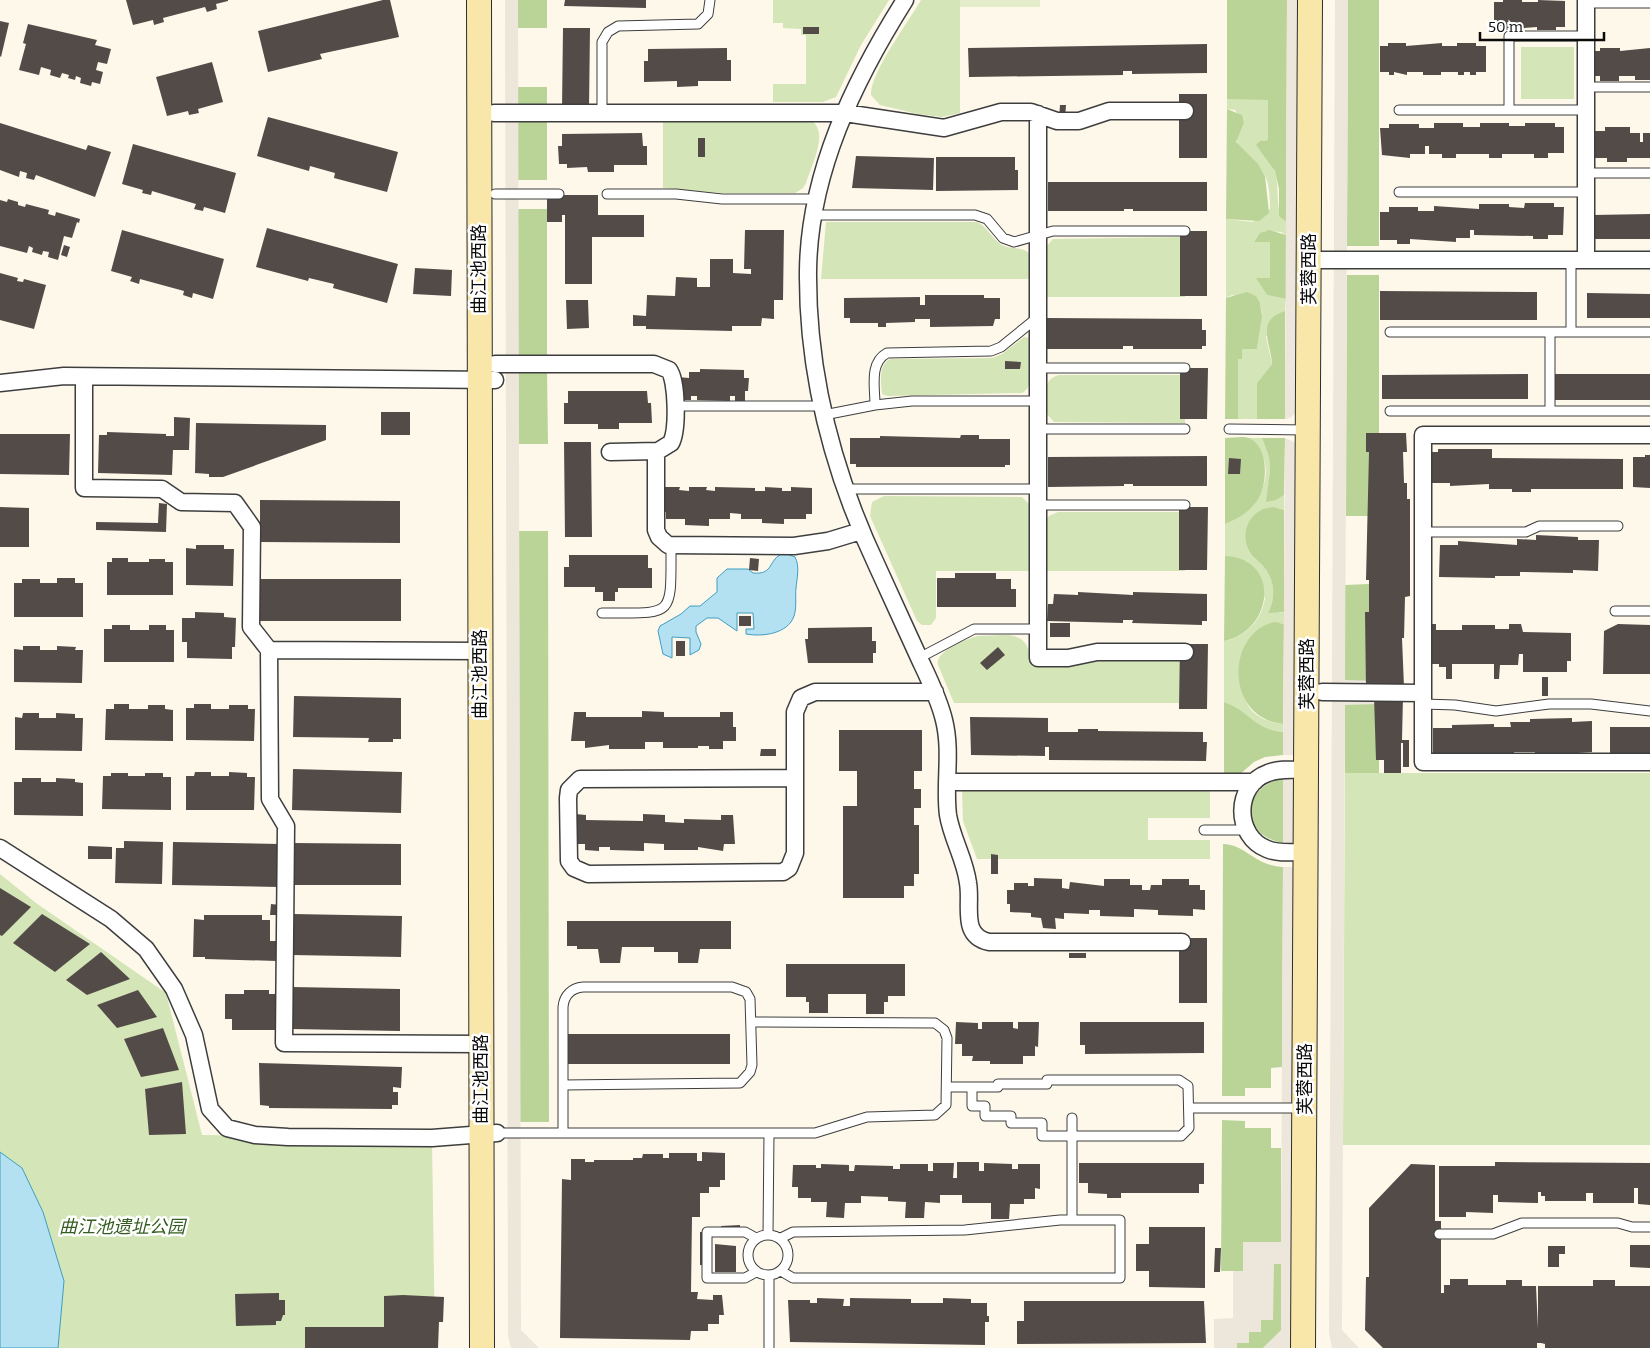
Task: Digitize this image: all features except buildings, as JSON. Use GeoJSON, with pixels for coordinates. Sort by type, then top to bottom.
{"type":"FeatureCollection","features":[{"type":"Feature","properties":{"kind":"main road","name":"曲江池西路"},"geometry":{"type":"LineString","coordinates":[[479,0],[490,374],[489,1133],[482,1348]]}},
{"type":"Feature","properties":{"kind":"main road","name":"曲江池西路"},"geometry":{"type":"LineString","coordinates":[[494,0],[495,194],[480,651],[481,1044],[489,1133],[497,1348]]}},
{"type":"Feature","properties":{"kind":"main road","name":"芙蓉西路"},"geometry":{"type":"LineString","coordinates":[[1310,0],[1322,692],[1319,1348]]}},
{"type":"Feature","properties":{"kind":"main road","name":"芙蓉西路"},"geometry":{"type":"LineString","coordinates":[[1303,1348],[1308,430],[1316,260],[1324,0]]}},
{"type":"Feature","properties":{"kind":"street"},"geometry":{"type":"LineString","coordinates":[[905,0],[867,65],[844,113],[831,149],[815,207],[808,268],[808,299],[813,352],[823,410],[845,489],[861,531],[935,692],[947,731],[948,814],[966,869],[969,886],[969,922],[975,936],[989,942],[1182,942]]}},
{"type":"Feature","properties":{"kind":"street"},"geometry":{"type":"LineString","coordinates":[[1578,260],[1586,192],[1586,1]]}},
{"type":"Feature","properties":{"kind":"street"},"geometry":{"type":"LineString","coordinates":[[494,113],[844,113],[944,128],[1001,112],[1038,114],[1057,121],[1079,121],[1109,111],[1185,111]]}},
{"type":"Feature","properties":{"kind":"street"},"geometry":{"type":"LineString","coordinates":[[1038,114],[1038,658],[1068,658],[1097,652],[1185,652]]}},
{"type":"Feature","properties":{"kind":"street"},"geometry":{"type":"LineString","coordinates":[[1316,260],[1650,260]]}},
{"type":"Feature","properties":{"kind":"street"},"geometry":{"type":"LineString","coordinates":[[0,384],[64,376],[490,374],[662,366],[673,376],[673,439],[666,448],[656,452],[610,452]]}},
{"type":"Feature","properties":{"kind":"street"},"geometry":{"type":"LineString","coordinates":[[84,376],[84,488],[162,489],[181,502],[234,503],[252,527],[251,627],[269,650],[270,799],[286,826],[284,1043],[481,1044]]}},
{"type":"Feature","properties":{"kind":"street"},"geometry":{"type":"LineString","coordinates":[[1650,435],[1423,435],[1423,762],[1650,762]]}},
{"type":"Feature","properties":{"kind":"street"},"geometry":{"type":"LineString","coordinates":[[656,452],[656,530],[662,540],[671,545],[794,546],[828,541],[861,531]]}},
{"type":"Feature","properties":{"kind":"street"},"geometry":{"type":"LineString","coordinates":[[269,650],[480,651]]}},
{"type":"Feature","properties":{"kind":"street"},"geometry":{"type":"LineString","coordinates":[[795,778],[580,779],[569,790],[569,861],[574,868],[588,874],[783,872],[789,868],[795,853],[795,778],[795,712],[797,704],[807,693],[935,692]]}},
{"type":"Feature","properties":{"kind":"street"},"geometry":{"type":"LineString","coordinates":[[1322,692],[1423,699]]}},
{"type":"Feature","properties":{"kind":"street"},"geometry":{"type":"LineString","coordinates":[[1306,770],[1283,770],[1267,773],[1254,782],[1245,795],[1242,811],[1246,830],[1254,840],[1267,849],[1283,852],[1306,852]]}},
{"type":"Feature","properties":{"kind":"street"},"geometry":{"type":"LineString","coordinates":[[948,782],[1254,782]]}},
{"type":"Feature","properties":{"kind":"street"},"geometry":{"type":"LineString","coordinates":[[0,848],[111,919],[146,949],[174,989],[188,1019],[194,1035],[210,1109],[227,1128],[255,1135],[288,1137],[432,1138],[489,1133]]}},
{"type":"Feature","properties":{"kind":"lane"},"geometry":{"type":"LineString","coordinates":[[602,113],[602,46],[608,32],[618,26],[698,24],[708,14],[710,0]]}},
{"type":"Feature","properties":{"kind":"lane"},"geometry":{"type":"LineString","coordinates":[[1586,1],[1650,3]]}},
{"type":"Feature","properties":{"kind":"lane"},"geometry":{"type":"LineString","coordinates":[[1509,110],[1509,36],[1586,36]]}},
{"type":"Feature","properties":{"kind":"lane"},"geometry":{"type":"LineString","coordinates":[[1586,87],[1650,87]]}},
{"type":"Feature","properties":{"kind":"lane"},"geometry":{"type":"LineString","coordinates":[[1399,110],[1586,110]]}},
{"type":"Feature","properties":{"kind":"lane"},"geometry":{"type":"LineString","coordinates":[[1586,173],[1650,173]]}},
{"type":"Feature","properties":{"kind":"lane"},"geometry":{"type":"LineString","coordinates":[[1399,192],[1586,192]]}},
{"type":"Feature","properties":{"kind":"lane"},"geometry":{"type":"LineString","coordinates":[[495,194],[558,194]]}},
{"type":"Feature","properties":{"kind":"lane"},"geometry":{"type":"LineString","coordinates":[[607,194],[676,194],[722,200],[815,207],[975,215],[987,219],[1003,238],[1014,242],[1053,231],[1185,231]]}},
{"type":"Feature","properties":{"kind":"lane"},"geometry":{"type":"LineString","coordinates":[[1571,332],[1578,260]]}},
{"type":"Feature","properties":{"kind":"lane"},"geometry":{"type":"LineString","coordinates":[[874,405],[875,368],[878,360],[887,353],[991,352],[1038,317]]}},
{"type":"Feature","properties":{"kind":"lane"},"geometry":{"type":"LineString","coordinates":[[1390,332],[1650,332]]}},
{"type":"Feature","properties":{"kind":"lane"},"geometry":{"type":"LineString","coordinates":[[1550,332],[1550,411]]}},
{"type":"Feature","properties":{"kind":"lane"},"geometry":{"type":"LineString","coordinates":[[1038,368],[1185,368]]}},
{"type":"Feature","properties":{"kind":"lane"},"geometry":{"type":"LineString","coordinates":[[674,406],[823,410],[912,401],[1038,401]]}},
{"type":"Feature","properties":{"kind":"lane"},"geometry":{"type":"LineString","coordinates":[[1390,411],[1650,411]]}},
{"type":"Feature","properties":{"kind":"lane"},"geometry":{"type":"LineString","coordinates":[[1038,429],[1185,429]]}},
{"type":"Feature","properties":{"kind":"lane"},"geometry":{"type":"LineString","coordinates":[[1229,429],[1308,430]]}},
{"type":"Feature","properties":{"kind":"lane"},"geometry":{"type":"LineString","coordinates":[[845,489],[1185,505]]}},
{"type":"Feature","properties":{"kind":"lane"},"geometry":{"type":"LineString","coordinates":[[1423,532],[1526,532],[1539,526],[1618,526]]}},
{"type":"Feature","properties":{"kind":"lane"},"geometry":{"type":"LineString","coordinates":[[602,613],[655,613],[665,607],[671,593],[671,545]]}},
{"type":"Feature","properties":{"kind":"lane"},"geometry":{"type":"LineString","coordinates":[[1615,611],[1650,611]]}},
{"type":"Feature","properties":{"kind":"lane"},"geometry":{"type":"LineString","coordinates":[[919,658],[974,630],[1038,629]]}},
{"type":"Feature","properties":{"kind":"lane"},"geometry":{"type":"LineString","coordinates":[[1423,699],[1496,711],[1549,704],[1591,704],[1650,711]]}},
{"type":"Feature","properties":{"kind":"lane"},"geometry":{"type":"LineString","coordinates":[[1204,830],[1246,830]]}},
{"type":"Feature","properties":{"kind":"lane"},"geometry":{"type":"LineString","coordinates":[[563,1084],[740,1083],[750,1072],[752,1065],[750,999],[746,992],[732,987],[576,988],[569,992],[564,1003],[563,1084],[563,1133]]}},
{"type":"Feature","properties":{"kind":"lane"},"geometry":{"type":"LineString","coordinates":[[489,1133],[815,1133],[866,1117],[935,1115],[946,1105],[947,1038],[942,1027],[932,1022],[752,1022]]}},
{"type":"Feature","properties":{"kind":"lane"},"geometry":{"type":"LineString","coordinates":[[947,1087],[972,1087],[998,1087],[998,1084],[1047,1084],[1047,1080],[1179,1080],[1188,1086],[1189,1128],[1181,1136],[1042,1136],[1042,1123],[1011,1123],[1011,1116],[985,1116],[985,1106],[972,1106],[972,1087]]}},
{"type":"Feature","properties":{"kind":"lane"},"geometry":{"type":"LineString","coordinates":[[1189,1108],[1305,1108]]}},
{"type":"Feature","properties":{"kind":"lane"},"geometry":{"type":"LineString","coordinates":[[1072,1118],[1072,1220]]}},
{"type":"Feature","properties":{"kind":"lane"},"geometry":{"type":"LineString","coordinates":[[768,1234],[769,1133]]}},
{"type":"Feature","properties":{"kind":"lane"},"geometry":{"type":"LineString","coordinates":[[781,1238],[793,1232],[965,1230],[1072,1220],[1120,1220],[1120,1278],[793,1278],[781,1271]]}},
{"type":"Feature","properties":{"kind":"lane"},"geometry":{"type":"LineString","coordinates":[[1439,1234],[1494,1234],[1522,1223],[1618,1223],[1632,1227],[1650,1227]]}},
{"type":"Feature","properties":{"kind":"lane"},"geometry":{"type":"LineString","coordinates":[[756,1238],[745,1232],[707,1232],[707,1278],[745,1278],[756,1272]]}},
{"type":"Feature","properties":{"kind":"lane"},"geometry":{"type":"LineString","coordinates":[[768,1234],[781,1238],[788,1247],[788,1263],[781,1271],[769,1276],[756,1272],[749,1263],[749,1247],[756,1238],[768,1234]]}},
{"type":"Feature","properties":{"kind":"lane"},"geometry":{"type":"LineString","coordinates":[[769,1276],[769,1348]]}},
{"type":"Feature","properties":{"kind":"green space"},"geometry":{"type":"Polygon","coordinates":[[[518,0],[547,0],[547,28],[518,28],[518,0]]]}},
{"type":"Feature","properties":{"kind":"green space"},"geometry":{"type":"Polygon","coordinates":[[[773,0],[889,0],[861,45],[836,97],[823,102],[773,102],[773,84],[806,84],[806,35],[801,35],[801,29],[783,28],[783,23],[773,23],[773,0]]]}},
{"type":"Feature","properties":{"kind":"green space"},"geometry":{"type":"Polygon","coordinates":[[[921,0],[960,0],[960,113],[942,117],[918,114],[880,105],[871,95],[872,85],[883,61],[921,0]]]}},
{"type":"Feature","properties":{"kind":"green space"},"geometry":{"type":"Polygon","coordinates":[[[960,0],[1040,0],[1040,7],[960,7],[960,0]]]}},
{"type":"Feature","properties":{"kind":"green space"},"geometry":{"type":"Polygon","coordinates":[[[1227,0],[1287,0],[1286,222],[1279,216],[1279,189],[1275,171],[1256,145],[1260,141],[1268,140],[1268,100],[1227,99],[1227,0]]]}},
{"type":"Feature","properties":{"kind":"green space"},"geometry":{"type":"Polygon","coordinates":[[[1348,0],[1379,0],[1379,246],[1347,246],[1348,0]]]}},
{"type":"Feature","properties":{"kind":"green space"},"geometry":{"type":"Polygon","coordinates":[[[1521,47],[1574,47],[1574,99],[1521,99],[1521,47]]]}},
{"type":"Feature","properties":{"kind":"green space"},"geometry":{"type":"Polygon","coordinates":[[[518,87],[547,87],[547,104],[518,104],[518,87]]]}},
{"type":"Feature","properties":{"kind":"green space"},"geometry":{"type":"Polygon","coordinates":[[[1227,99],[1268,99],[1268,140],[1264,140],[1259,149],[1274,168],[1280,213],[1286,222],[1286,235],[1281,232],[1264,231],[1254,241],[1270,242],[1270,278],[1257,278],[1267,295],[1286,299],[1285,311],[1276,315],[1266,337],[1272,364],[1257,383],[1257,419],[1238,419],[1238,359],[1242,349],[1257,349],[1262,313],[1260,303],[1232,295],[1226,298],[1226,219],[1253,222],[1270,209],[1270,195],[1266,177],[1237,145],[1237,138],[1244,123],[1235,110],[1227,109],[1227,99]]]}},
{"type":"Feature","properties":{"kind":"green space"},"geometry":{"type":"Polygon","coordinates":[[[1227,109],[1242,115],[1244,123],[1236,142],[1258,164],[1265,176],[1269,213],[1259,221],[1226,219],[1227,109]]]}},
{"type":"Feature","properties":{"kind":"green space"},"geometry":{"type":"Polygon","coordinates":[[[518,117],[547,117],[547,180],[518,180],[518,117]]]}},
{"type":"Feature","properties":{"kind":"green space"},"geometry":{"type":"Polygon","coordinates":[[[663,119],[812,121],[817,126],[819,141],[815,159],[806,183],[803,188],[795,193],[721,193],[663,188],[663,119]]]}},
{"type":"Feature","properties":{"kind":"green space"},"geometry":{"type":"Polygon","coordinates":[[[518,209],[547,209],[547,356],[518,356],[518,209]]]}},
{"type":"Feature","properties":{"kind":"green space"},"geometry":{"type":"Polygon","coordinates":[[[826,222],[977,222],[1002,245],[1029,253],[1031,279],[821,279],[826,222]]]}},
{"type":"Feature","properties":{"kind":"green space"},"geometry":{"type":"Polygon","coordinates":[[[1269,230],[1286,235],[1286,299],[1267,295],[1256,278],[1270,278],[1270,242],[1254,242],[1260,233],[1269,230]]]}},
{"type":"Feature","properties":{"kind":"green space"},"geometry":{"type":"Polygon","coordinates":[[[1185,237],[1185,297],[1045,297],[1046,247],[1053,239],[1185,237]]]}},
{"type":"Feature","properties":{"kind":"green space"},"geometry":{"type":"Polygon","coordinates":[[[1347,275],[1379,275],[1379,681],[1345,681],[1345,585],[1369,584],[1369,516],[1346,516],[1347,275]]]}},
{"type":"Feature","properties":{"kind":"green space"},"geometry":{"type":"Polygon","coordinates":[[[1247,292],[1256,296],[1260,303],[1262,316],[1257,349],[1242,349],[1242,359],[1238,359],[1238,419],[1225,419],[1226,298],[1247,292]]]}},
{"type":"Feature","properties":{"kind":"green space"},"geometry":{"type":"Polygon","coordinates":[[[1285,311],[1285,419],[1257,419],[1257,383],[1272,364],[1267,326],[1276,315],[1285,311]]]}},
{"type":"Feature","properties":{"kind":"green space"},"geometry":{"type":"Polygon","coordinates":[[[1024,337],[1030,338],[1032,376],[1027,389],[1022,393],[887,396],[882,394],[882,370],[890,359],[992,358],[1002,354],[1024,337]]]}},
{"type":"Feature","properties":{"kind":"green space"},"geometry":{"type":"Polygon","coordinates":[[[518,369],[547,369],[548,444],[519,444],[518,369]]]}},
{"type":"Feature","properties":{"kind":"green space"},"geometry":{"type":"Polygon","coordinates":[[[1059,375],[1185,375],[1185,423],[1054,422],[1045,412],[1045,390],[1049,381],[1059,375]]]}},
{"type":"Feature","properties":{"kind":"green space"},"geometry":{"type":"Polygon","coordinates":[[[1247,437],[1256,443],[1264,458],[1265,478],[1256,502],[1242,515],[1225,524],[1225,438],[1247,437]]]}},
{"type":"Feature","properties":{"kind":"green space"},"geometry":{"type":"Polygon","coordinates":[[[1248,438],[1262,438],[1269,457],[1270,471],[1267,501],[1284,495],[1284,510],[1274,507],[1248,524],[1247,545],[1252,556],[1267,570],[1273,591],[1271,607],[1280,613],[1284,612],[1284,624],[1280,623],[1240,669],[1242,691],[1249,707],[1255,713],[1271,722],[1283,724],[1283,732],[1265,727],[1232,705],[1224,702],[1224,641],[1239,636],[1252,626],[1257,620],[1265,598],[1248,562],[1225,556],[1225,524],[1238,517],[1257,498],[1266,474],[1265,462],[1259,449],[1248,438]]]}},
{"type":"Feature","properties":{"kind":"green space"},"geometry":{"type":"Polygon","coordinates":[[[1262,438],[1285,438],[1284,495],[1276,500],[1266,502],[1270,471],[1269,457],[1262,438]]]}},
{"type":"Feature","properties":{"kind":"green space"},"geometry":{"type":"Polygon","coordinates":[[[884,496],[1022,497],[1030,505],[1031,571],[936,571],[936,618],[931,625],[922,625],[917,621],[870,516],[872,502],[884,496]]]}},
{"type":"Feature","properties":{"kind":"green space"},"geometry":{"type":"Polygon","coordinates":[[[1274,507],[1284,510],[1284,612],[1268,613],[1273,595],[1272,583],[1267,571],[1249,552],[1246,534],[1247,527],[1254,515],[1266,508],[1274,507]]]}},
{"type":"Feature","properties":{"kind":"green space"},"geometry":{"type":"Polygon","coordinates":[[[1058,512],[1185,512],[1185,571],[1045,571],[1046,521],[1049,516],[1058,512]]]}},
{"type":"Feature","properties":{"kind":"green space"},"geometry":{"type":"Polygon","coordinates":[[[519,531],[548,531],[549,1122],[520,1122],[519,531]]]}},
{"type":"Feature","properties":{"kind":"green space"},"geometry":{"type":"Polygon","coordinates":[[[1225,556],[1243,560],[1256,569],[1262,581],[1264,596],[1261,610],[1253,624],[1241,635],[1224,641],[1225,556]]]}},
{"type":"Feature","properties":{"kind":"green space"},"geometry":{"type":"Polygon","coordinates":[[[1275,622],[1284,624],[1283,724],[1263,718],[1250,706],[1241,691],[1238,674],[1241,656],[1248,641],[1259,629],[1275,622]]]}},
{"type":"Feature","properties":{"kind":"green space"},"geometry":{"type":"Polygon","coordinates":[[[1007,635],[1021,639],[1026,644],[1030,653],[1032,665],[1071,665],[1092,660],[1185,659],[1185,703],[954,703],[938,665],[938,660],[941,655],[952,647],[977,636],[1007,635]]]}},
{"type":"Feature","properties":{"kind":"green space"},"geometry":{"type":"Polygon","coordinates":[[[1224,702],[1232,705],[1265,727],[1283,732],[1283,755],[1265,757],[1254,762],[1239,775],[1224,778],[1224,702]]]}},
{"type":"Feature","properties":{"kind":"green space"},"geometry":{"type":"Polygon","coordinates":[[[1345,704],[1379,704],[1379,773],[1345,773],[1345,704]]]}},
{"type":"Feature","properties":{"kind":"green space"},"geometry":{"type":"Polygon","coordinates":[[[1345,773],[1650,773],[1650,1145],[1343,1145],[1345,773]]]}},
{"type":"Feature","properties":{"kind":"green space"},"geometry":{"type":"Polygon","coordinates":[[[1283,778],[1283,843],[1269,838],[1258,831],[1252,822],[1250,811],[1259,791],[1269,783],[1283,778]]]}},
{"type":"Feature","properties":{"kind":"green space"},"geometry":{"type":"Polygon","coordinates":[[[962,789],[1210,789],[1210,818],[1148,818],[1148,840],[1210,840],[1210,859],[977,859],[963,821],[962,789]]]}},
{"type":"Feature","properties":{"kind":"green space"},"geometry":{"type":"Polygon","coordinates":[[[1223,844],[1239,848],[1265,863],[1283,867],[1282,1067],[1271,1068],[1271,1088],[1245,1088],[1245,1096],[1222,1096],[1223,844]]]}},
{"type":"Feature","properties":{"kind":"green space","name":"曲江池遗址公园"},"geometry":{"type":"Polygon","coordinates":[[[0,874],[36,903],[166,993],[202,1135],[432,1138],[435,1348],[0,1348],[0,874]]]}},
{"type":"Feature","properties":{"kind":"green space"},"geometry":{"type":"Polygon","coordinates":[[[1222,1120],[1245,1121],[1245,1128],[1271,1128],[1271,1148],[1281,1148],[1281,1242],[1243,1271],[1221,1271],[1222,1120]]]}},
{"type":"Feature","properties":{"kind":"green space"},"geometry":{"type":"Polygon","coordinates":[[[1273,1264],[1281,1264],[1281,1331],[1263,1348],[1237,1348],[1237,1343],[1249,1343],[1249,1332],[1261,1320],[1273,1320],[1273,1264]]]}},
{"type":"Feature","properties":{"kind":"shaded area"},"geometry":{"type":"Polygon","coordinates":[[[505,0],[518,0],[521,1330],[539,1348],[511,1348],[508,1336],[505,0]]]}},
{"type":"Feature","properties":{"kind":"shaded area"},"geometry":{"type":"Polygon","coordinates":[[[1287,0],[1300,0],[1297,411],[1290,418],[1285,419],[1287,0]]]}},
{"type":"Feature","properties":{"kind":"shaded area"},"geometry":{"type":"Polygon","coordinates":[[[1335,0],[1348,0],[1345,680],[1379,681],[1379,704],[1345,705],[1342,1330],[1359,1348],[1332,1348],[1329,1333],[1335,0]]]}},
{"type":"Feature","properties":{"kind":"shaded area"},"geometry":{"type":"Polygon","coordinates":[[[1285,438],[1294,442],[1297,446],[1296,755],[1283,755],[1285,438]]]}},
{"type":"Feature","properties":{"kind":"shaded area"},"geometry":{"type":"Polygon","coordinates":[[[1283,778],[1296,778],[1296,843],[1283,843],[1283,778]]]}},
{"type":"Feature","properties":{"kind":"shaded area"},"geometry":{"type":"Polygon","coordinates":[[[1283,867],[1296,867],[1292,1344],[1291,1348],[1263,1348],[1281,1330],[1281,1264],[1274,1264],[1273,1320],[1261,1320],[1261,1332],[1249,1332],[1249,1343],[1237,1343],[1237,1348],[1214,1348],[1214,1319],[1233,1318],[1233,1271],[1243,1271],[1243,1242],[1281,1242],[1283,867]]]}},
{"type":"Feature","properties":{"kind":"water"},"geometry":{"type":"Polygon","coordinates":[[[784,553],[795,557],[798,568],[795,613],[791,622],[786,627],[774,633],[752,635],[746,634],[746,629],[754,629],[753,613],[737,613],[737,631],[718,618],[707,618],[696,626],[696,632],[701,644],[699,650],[690,655],[690,638],[672,637],[672,658],[663,654],[658,631],[660,626],[681,614],[690,606],[700,606],[717,592],[717,578],[727,569],[748,569],[753,573],[765,572],[775,559],[784,553]]]}},
{"type":"Feature","properties":{"kind":"water"},"geometry":{"type":"Polygon","coordinates":[[[0,1152],[22,1168],[43,1212],[64,1281],[58,1348],[0,1348],[0,1152]]]}}]}
